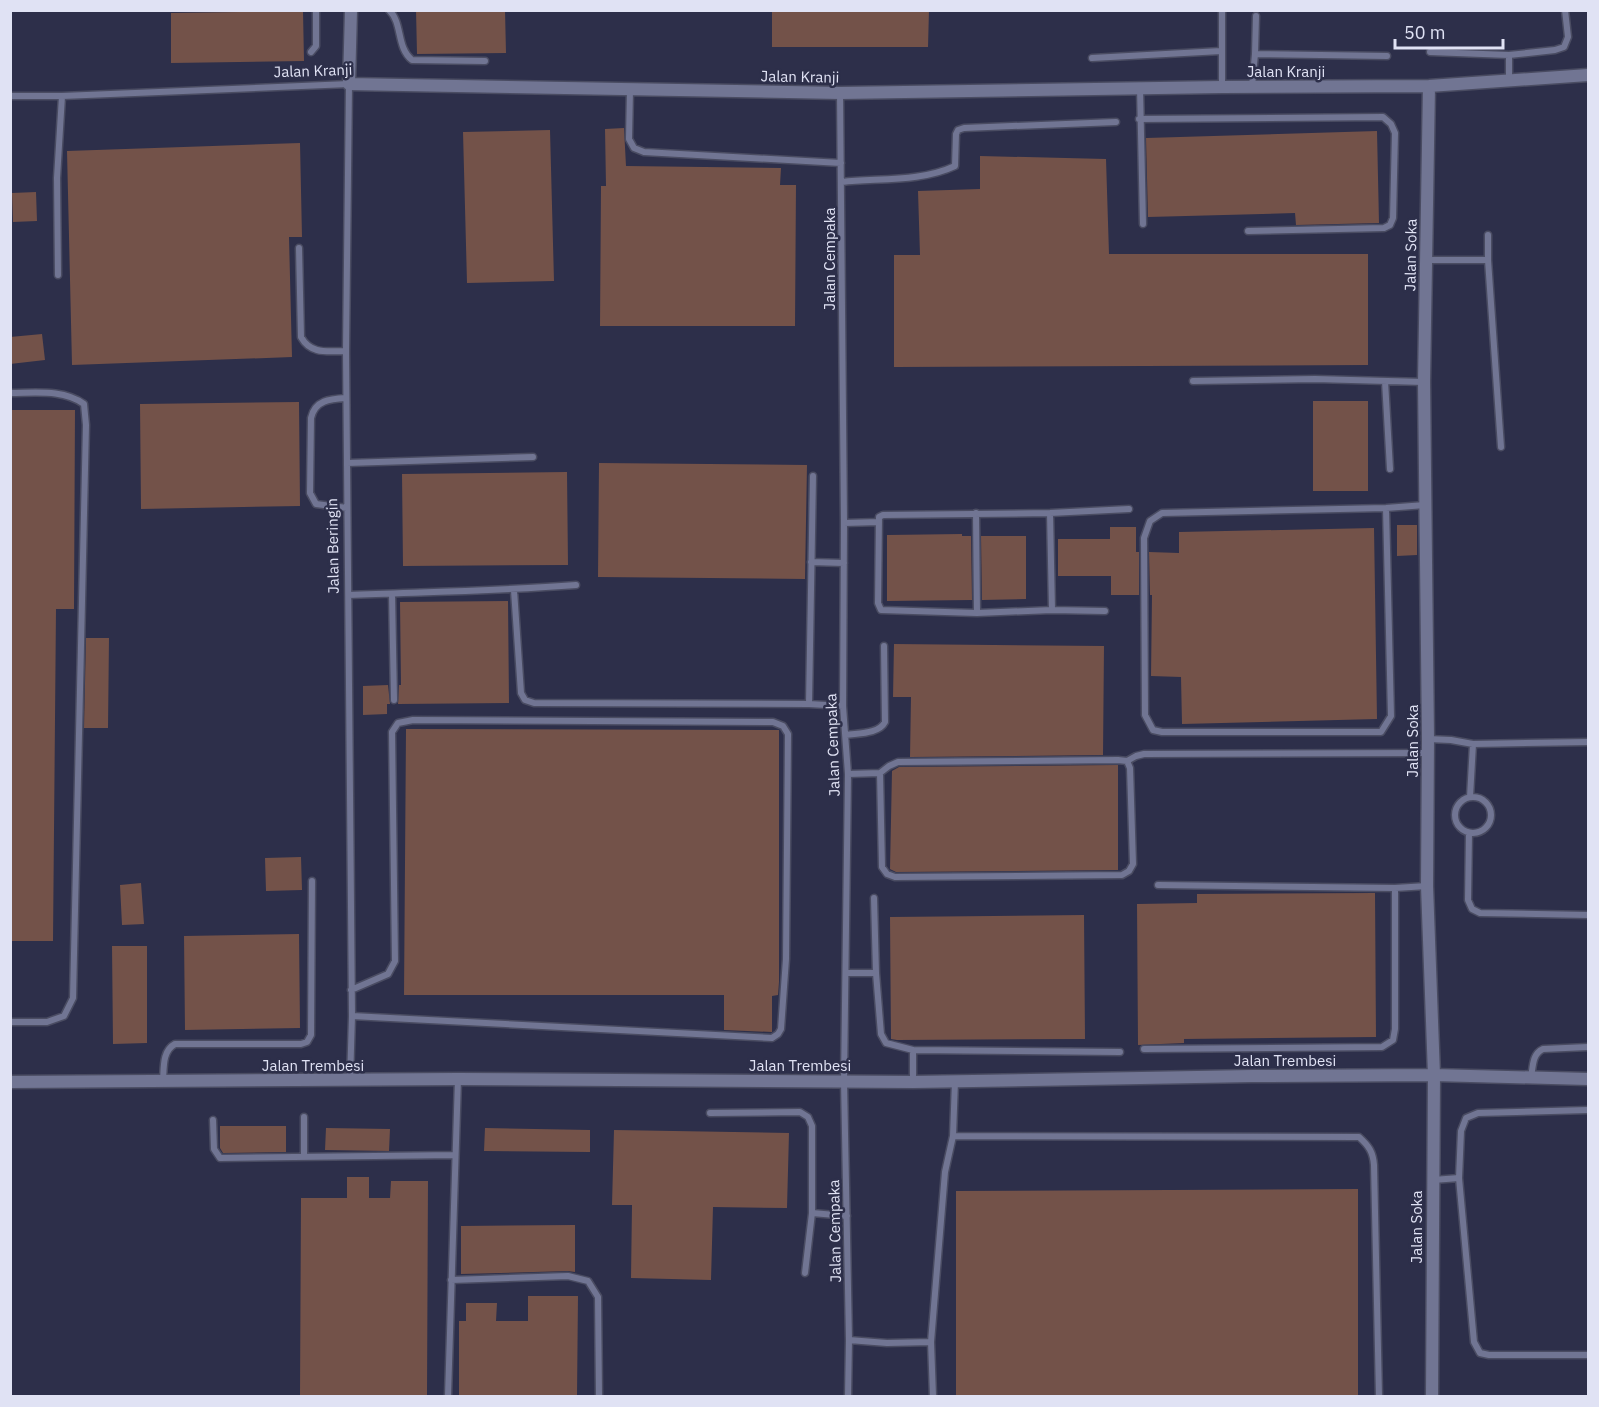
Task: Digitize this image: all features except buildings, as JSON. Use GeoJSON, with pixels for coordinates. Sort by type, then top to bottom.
{"type":"FeatureCollection","features":[{"type":"Feature","properties":{"kind":"street","name":"Jalan Beringin"},"geometry":{"type":"LineString","coordinates":[[349,84],[351,10]]}},
{"type":"Feature","properties":{"kind":"street","name":"Jalan Kranji"},"geometry":{"type":"LineString","coordinates":[[349,84],[840,93],[1430,86],[1588,75]]}},
{"type":"Feature","properties":{"kind":"street","name":"Jalan Soka"},"geometry":{"type":"LineString","coordinates":[[1430,86],[1424,382],[1428,740],[1427,886],[1434,1075],[1431,1396]]}},
{"type":"Feature","properties":{"kind":"street","name":"Jalan Trembesi"},"geometry":{"type":"LineString","coordinates":[[10,1082],[458,1079],[955,1082],[1434,1075],[1588,1079]]}},
{"type":"Feature","properties":{"kind":"lane"},"geometry":{"type":"LineString","coordinates":[[311,52],[316,46],[316,10]]}},
{"type":"Feature","properties":{"kind":"lane"},"geometry":{"type":"LineString","coordinates":[[388,10],[397,24],[403,51],[412,60],[485,61]]}},
{"type":"Feature","properties":{"kind":"lane"},"geometry":{"type":"LineString","coordinates":[[1222,10],[1222,87]]}},
{"type":"Feature","properties":{"kind":"lane"},"geometry":{"type":"LineString","coordinates":[[1430,52],[1509,55],[1555,50],[1564,46],[1568,37],[1565,10]]}},
{"type":"Feature","properties":{"kind":"lane"},"geometry":{"type":"LineString","coordinates":[[1252,87],[1256,16]]}},
{"type":"Feature","properties":{"kind":"lane"},"geometry":{"type":"LineString","coordinates":[[1092,58],[1221,51]]}},
{"type":"Feature","properties":{"kind":"lane"},"geometry":{"type":"LineString","coordinates":[[1255,54],[1387,56]]}},
{"type":"Feature","properties":{"kind":"lane"},"geometry":{"type":"LineString","coordinates":[[1509,55],[1509,80]]}},
{"type":"Feature","properties":{"kind":"lane","name":"Jalan Kranji"},"geometry":{"type":"LineString","coordinates":[[10,96],[62,96],[349,84]]}},
{"type":"Feature","properties":{"kind":"lane","name":"Jalan Beringin"},"geometry":{"type":"LineString","coordinates":[[349,84],[346,463],[352,1016],[350,1081]]}},
{"type":"Feature","properties":{"kind":"lane"},"geometry":{"type":"LineString","coordinates":[[1140,88],[1143,224]]}},
{"type":"Feature","properties":{"kind":"lane"},"geometry":{"type":"LineString","coordinates":[[630,90],[629,139],[634,148],[644,152],[841,163]]}},
{"type":"Feature","properties":{"kind":"lane","name":"Jalan Cempaka"},"geometry":{"type":"LineString","coordinates":[[840,93],[844,523],[843,706],[848,774],[844,1081],[848,1216],[848,1396]]}},
{"type":"Feature","properties":{"kind":"lane"},"geometry":{"type":"LineString","coordinates":[[58,275],[57,178],[62,96]]}},
{"type":"Feature","properties":{"kind":"lane"},"geometry":{"type":"LineString","coordinates":[[1139,119],[1383,117],[1391,124],[1395,133],[1393,218],[1390,225],[1384,228],[1248,231]]}},
{"type":"Feature","properties":{"kind":"lane"},"geometry":{"type":"LineString","coordinates":[[842,182],[909,178],[955,166],[956,135],[958,130],[964,128],[1116,122]]}},
{"type":"Feature","properties":{"kind":"lane"},"geometry":{"type":"LineString","coordinates":[[1488,235],[1501,447]]}},
{"type":"Feature","properties":{"kind":"lane"},"geometry":{"type":"LineString","coordinates":[[299,248],[301,337],[305,345],[314,350],[346,351]]}},
{"type":"Feature","properties":{"kind":"lane"},"geometry":{"type":"LineString","coordinates":[[1426,260],[1488,260]]}},
{"type":"Feature","properties":{"kind":"lane"},"geometry":{"type":"LineString","coordinates":[[1193,381],[1315,379],[1424,382]]}},
{"type":"Feature","properties":{"kind":"lane"},"geometry":{"type":"LineString","coordinates":[[1385,381],[1390,469]]}},
{"type":"Feature","properties":{"kind":"lane"},"geometry":{"type":"LineString","coordinates":[[10,393],[62,394],[75,398],[84,404],[86,425],[73,998],[64,1016],[47,1022],[10,1022]]}},
{"type":"Feature","properties":{"kind":"lane"},"geometry":{"type":"LineString","coordinates":[[346,398],[328,400],[318,405],[313,411],[310,493],[316,504],[347,508]]}},
{"type":"Feature","properties":{"kind":"lane"},"geometry":{"type":"LineString","coordinates":[[346,463],[533,458]]}},
{"type":"Feature","properties":{"kind":"lane"},"geometry":{"type":"LineString","coordinates":[[809,704],[813,476]]}},
{"type":"Feature","properties":{"kind":"lane"},"geometry":{"type":"LineString","coordinates":[[1386,508],[1391,716],[1381,732],[1162,732],[1153,730],[1145,715],[1144,538],[1150,521],[1162,513],[1386,508],[1425,505]]}},
{"type":"Feature","properties":{"kind":"lane"},"geometry":{"type":"LineString","coordinates":[[1105,611],[1052,610],[976,613],[881,610],[878,603],[880,516],[883,514],[1050,513],[1130,509]]}},
{"type":"Feature","properties":{"kind":"lane"},"geometry":{"type":"LineString","coordinates":[[976,513],[976,613]]}},
{"type":"Feature","properties":{"kind":"lane"},"geometry":{"type":"LineString","coordinates":[[1050,513],[1052,610]]}},
{"type":"Feature","properties":{"kind":"lane"},"geometry":{"type":"LineString","coordinates":[[844,523],[879,522]]}},
{"type":"Feature","properties":{"kind":"lane"},"geometry":{"type":"LineString","coordinates":[[812,562],[844,563]]}},
{"type":"Feature","properties":{"kind":"lane"},"geometry":{"type":"LineString","coordinates":[[349,595],[514,590],[576,585]]}},
{"type":"Feature","properties":{"kind":"lane"},"geometry":{"type":"LineString","coordinates":[[514,590],[521,693],[525,700],[534,703],[843,706]]}},
{"type":"Feature","properties":{"kind":"lane"},"geometry":{"type":"LineString","coordinates":[[392,594],[394,700]]}},
{"type":"Feature","properties":{"kind":"lane"},"geometry":{"type":"LineString","coordinates":[[846,735],[879,729],[885,722],[884,646]]}},
{"type":"Feature","properties":{"kind":"lane"},"geometry":{"type":"LineString","coordinates":[[351,990],[388,974],[395,961],[392,732],[398,723],[413,720],[773,722],[783,726],[788,734],[786,959],[781,1029],[772,1038],[352,1016]]}},
{"type":"Feature","properties":{"kind":"lane"},"geometry":{"type":"LineString","coordinates":[[1428,740],[1451,740],[1473,744],[1588,742]]}},
{"type":"Feature","properties":{"kind":"lane"},"geometry":{"type":"LineString","coordinates":[[1470,797],[1473,744]]}},
{"type":"Feature","properties":{"kind":"lane"},"geometry":{"type":"LineString","coordinates":[[848,774],[880,773],[898,762],[1127,761],[1144,754],[1428,753]]}},
{"type":"Feature","properties":{"kind":"lane"},"geometry":{"type":"LineString","coordinates":[[880,773],[882,867],[887,874],[895,877],[1122,875],[1129,871],[1133,864],[1130,768],[1127,761]]}},
{"type":"Feature","properties":{"kind":"lane"},"geometry":{"type":"LineString","coordinates":[[1470,797],[1484,800],[1491,812],[1488,825],[1483,830],[1469,833],[1458,825],[1455,811],[1463,800],[1470,797]]}},
{"type":"Feature","properties":{"kind":"lane"},"geometry":{"type":"LineString","coordinates":[[1469,833],[1468,900],[1472,909],[1480,913],[1588,915]]}},
{"type":"Feature","properties":{"kind":"lane"},"geometry":{"type":"LineString","coordinates":[[162,1082],[166,1054],[170,1046],[175,1044],[301,1044],[306,1042],[311,1035],[312,881]]}},
{"type":"Feature","properties":{"kind":"lane"},"geometry":{"type":"LineString","coordinates":[[1158,885],[1395,888],[1427,886]]}},
{"type":"Feature","properties":{"kind":"lane"},"geometry":{"type":"LineString","coordinates":[[1144,1049],[1382,1047],[1393,1040],[1395,1029],[1395,888]]}},
{"type":"Feature","properties":{"kind":"lane"},"geometry":{"type":"LineString","coordinates":[[874,898],[876,973],[881,1034],[886,1043],[913,1050],[1120,1052]]}},
{"type":"Feature","properties":{"kind":"lane"},"geometry":{"type":"LineString","coordinates":[[846,973],[876,973]]}},
{"type":"Feature","properties":{"kind":"lane"},"geometry":{"type":"LineString","coordinates":[[1531,1078],[1538,1051],[1588,1047]]}},
{"type":"Feature","properties":{"kind":"lane"},"geometry":{"type":"LineString","coordinates":[[913,1050],[913,1082]]}},
{"type":"Feature","properties":{"kind":"lane"},"geometry":{"type":"LineString","coordinates":[[448,1396],[458,1079]]}},
{"type":"Feature","properties":{"kind":"lane"},"geometry":{"type":"LineString","coordinates":[[933,1396],[931,1341],[945,1172],[953,1136],[955,1082]]}},
{"type":"Feature","properties":{"kind":"lane"},"geometry":{"type":"LineString","coordinates":[[1588,1110],[1478,1113],[1466,1118],[1461,1131],[1459,1178],[1474,1342],[1480,1353],[1588,1356]]}},
{"type":"Feature","properties":{"kind":"lane"},"geometry":{"type":"LineString","coordinates":[[710,1113],[800,1112],[808,1117],[812,1126],[812,1213],[805,1273]]}},
{"type":"Feature","properties":{"kind":"lane"},"geometry":{"type":"LineString","coordinates":[[303,1117],[304,1157]]}},
{"type":"Feature","properties":{"kind":"lane"},"geometry":{"type":"LineString","coordinates":[[213,1120],[214,1149],[220,1158],[455,1155]]}},
{"type":"Feature","properties":{"kind":"lane"},"geometry":{"type":"LineString","coordinates":[[953,1136],[1359,1137],[1368,1145],[1373,1154],[1374,1165],[1379,1396]]}},
{"type":"Feature","properties":{"kind":"lane"},"geometry":{"type":"LineString","coordinates":[[1433,1180],[1459,1178]]}},
{"type":"Feature","properties":{"kind":"lane"},"geometry":{"type":"LineString","coordinates":[[812,1213],[848,1216]]}},
{"type":"Feature","properties":{"kind":"lane"},"geometry":{"type":"LineString","coordinates":[[451,1280],[568,1276],[588,1281],[598,1298],[599,1396]]}},
{"type":"Feature","properties":{"kind":"lane"},"geometry":{"type":"LineString","coordinates":[[849,1340],[887,1343],[931,1341]]}}]}
